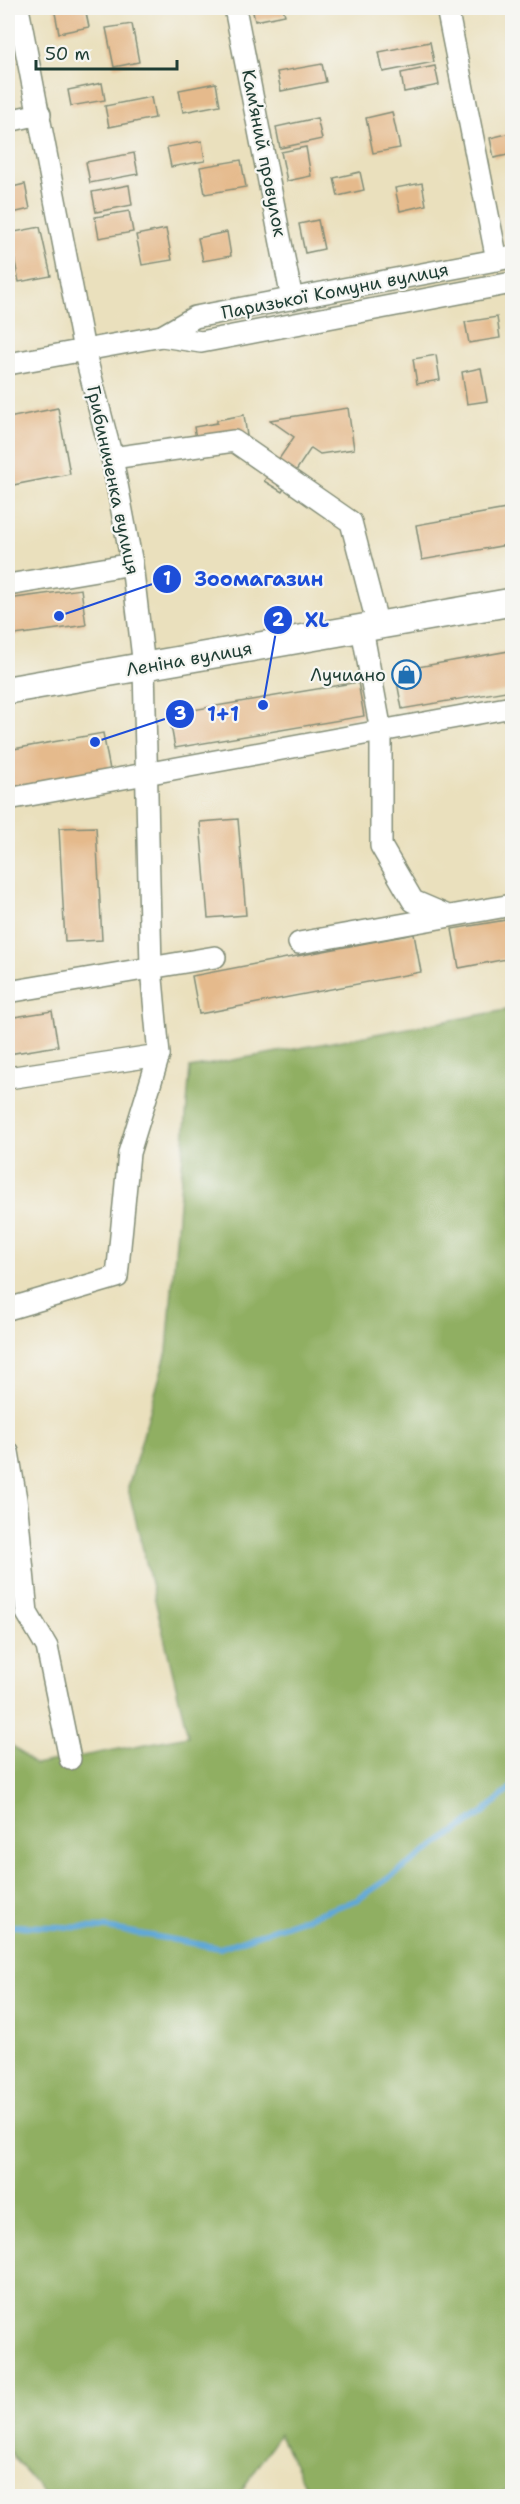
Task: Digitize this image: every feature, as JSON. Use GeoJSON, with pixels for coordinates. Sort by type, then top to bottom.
{"type":"FeatureCollection","features":[{"type":"Feature","properties":{"kind":"main road","name":"Леніна вулиця"},"geometry":{"type":"LineString","coordinates":[[8,690],[513,602]]}},
{"type":"Feature","properties":{"kind":"street","name":"Грибиниченка вулиця"},"geometry":{"type":"LineString","coordinates":[[8,1309],[117,1277],[129,1153],[159,1055],[151,968],[144,667],[132,564],[112,458],[84,350],[18,8]]}},
{"type":"Feature","properties":{"kind":"street","name":"Кам’яний провулок"},"geometry":{"type":"LineString","coordinates":[[235,8],[292,299]]}},
{"type":"Feature","properties":{"kind":"street"},"geometry":{"type":"LineString","coordinates":[[447,8],[505,258]]}},
{"type":"Feature","properties":{"kind":"street"},"geometry":{"type":"LineString","coordinates":[[8,121],[40,114]]}},
{"type":"Feature","properties":{"kind":"street","name":"Паризької Комуни вулиця"},"geometry":{"type":"LineString","coordinates":[[162,336],[195,317],[505,258]]}},
{"type":"Feature","properties":{"kind":"street","name":"Паризької Комуни вулиця"},"geometry":{"type":"LineString","coordinates":[[8,364],[162,336],[201,342],[513,283]]}},
{"type":"Feature","properties":{"kind":"street"},"geometry":{"type":"LineString","coordinates":[[112,458],[234,441],[351,522],[370,627],[381,731],[381,846],[413,901],[448,916]]}},
{"type":"Feature","properties":{"kind":"street"},"geometry":{"type":"LineString","coordinates":[[8,585],[132,564]]}},
{"type":"Feature","properties":{"kind":"street"},"geometry":{"type":"LineString","coordinates":[[8,799],[513,707]]}},
{"type":"Feature","properties":{"kind":"street"},"geometry":{"type":"LineString","coordinates":[[299,943],[513,905]]}},
{"type":"Feature","properties":{"kind":"street"},"geometry":{"type":"LineString","coordinates":[[8,992],[215,957]]}},
{"type":"Feature","properties":{"kind":"street"},"geometry":{"type":"LineString","coordinates":[[8,1078],[159,1055]]}},
{"type":"Feature","properties":{"kind":"street"},"geometry":{"type":"LineString","coordinates":[[8,1452],[16,1499],[27,1612],[47,1647],[70,1759]]}},
{"type":"Feature","properties":{"kind":"green space"},"geometry":{"type":"Polygon","coordinates":[[[512,1009],[512,2487],[495,2496],[310,2496],[279,2434],[238,2496],[46,2496],[8,2450],[8,1742],[35,1765],[188,1736],[128,1488],[167,1351],[190,1068],[512,1009]]]}},
{"type":"Feature","properties":{"kind":"building"},"geometry":{"type":"Polygon","coordinates":[[[54,8],[85,8],[89,27],[59,33],[54,8]]]}},
{"type":"Feature","properties":{"kind":"building"},"geometry":{"type":"Polygon","coordinates":[[[252,8],[283,8],[285,15],[255,21],[252,8]]]}},
{"type":"Feature","properties":{"kind":"building"},"geometry":{"type":"Polygon","coordinates":[[[132,24],[139,62],[114,67],[106,28],[132,24]]]}},
{"type":"Feature","properties":{"kind":"building"},"geometry":{"type":"Polygon","coordinates":[[[430,42],[434,62],[383,72],[379,52],[430,42]]]}},
{"type":"Feature","properties":{"kind":"building"},"geometry":{"type":"Polygon","coordinates":[[[322,64],[326,82],[281,91],[277,72],[322,64]]]}},
{"type":"Feature","properties":{"kind":"building"},"geometry":{"type":"Polygon","coordinates":[[[435,66],[439,85],[404,92],[401,73],[435,66]]]}},
{"type":"Feature","properties":{"kind":"building"},"geometry":{"type":"Polygon","coordinates":[[[102,83],[105,100],[71,106],[68,90],[102,83]]]}},
{"type":"Feature","properties":{"kind":"building"},"geometry":{"type":"Polygon","coordinates":[[[216,83],[220,105],[183,112],[179,90],[216,83]]]}},
{"type":"Feature","properties":{"kind":"building"},"geometry":{"type":"Polygon","coordinates":[[[151,97],[155,118],[109,127],[105,106],[151,97]]]}},
{"type":"Feature","properties":{"kind":"building"},"geometry":{"type":"Polygon","coordinates":[[[392,112],[400,148],[373,153],[366,118],[392,112]]]}},
{"type":"Feature","properties":{"kind":"building"},"geometry":{"type":"Polygon","coordinates":[[[317,118],[322,139],[280,148],[276,127],[317,118]]]}},
{"type":"Feature","properties":{"kind":"building"},"geometry":{"type":"Polygon","coordinates":[[[512,125],[512,154],[494,158],[490,138],[511,133],[509,126],[512,125]]]}},
{"type":"Feature","properties":{"kind":"building"},"geometry":{"type":"Polygon","coordinates":[[[202,141],[205,161],[171,167],[167,147],[202,141]]]}},
{"type":"Feature","properties":{"kind":"building"},"geometry":{"type":"Polygon","coordinates":[[[306,147],[311,176],[287,181],[281,152],[306,147]]]}},
{"type":"Feature","properties":{"kind":"building"},"geometry":{"type":"Polygon","coordinates":[[[134,153],[138,174],[90,183],[86,162],[134,153]]]}},
{"type":"Feature","properties":{"kind":"building"},"geometry":{"type":"Polygon","coordinates":[[[241,160],[246,187],[205,194],[200,167],[241,160]]]}},
{"type":"Feature","properties":{"kind":"building"},"geometry":{"type":"Polygon","coordinates":[[[360,172],[364,190],[338,196],[334,178],[360,172]]]}},
{"type":"Feature","properties":{"kind":"building"},"geometry":{"type":"Polygon","coordinates":[[[422,183],[426,205],[400,211],[395,188],[422,183]]]}},
{"type":"Feature","properties":{"kind":"building"},"geometry":{"type":"Polygon","coordinates":[[[25,184],[30,209],[8,214],[8,188],[25,184]]]}},
{"type":"Feature","properties":{"kind":"building"},"geometry":{"type":"Polygon","coordinates":[[[129,185],[132,205],[96,212],[92,192],[129,185]]]}},
{"type":"Feature","properties":{"kind":"building"},"geometry":{"type":"Polygon","coordinates":[[[129,211],[133,232],[99,238],[95,217],[129,211]]]}},
{"type":"Feature","properties":{"kind":"building"},"geometry":{"type":"Polygon","coordinates":[[[318,220],[324,249],[305,253],[299,224],[318,220]]]}},
{"type":"Feature","properties":{"kind":"building"},"geometry":{"type":"Polygon","coordinates":[[[40,227],[51,276],[19,282],[9,233],[40,227]]]}},
{"type":"Feature","properties":{"kind":"building"},"geometry":{"type":"Polygon","coordinates":[[[166,229],[172,260],[142,265],[136,235],[166,229]]]}},
{"type":"Feature","properties":{"kind":"building"},"geometry":{"type":"Polygon","coordinates":[[[227,232],[231,256],[203,261],[198,238],[227,232]]]}},
{"type":"Feature","properties":{"kind":"building"},"geometry":{"type":"Polygon","coordinates":[[[497,317],[500,338],[469,343],[465,322],[497,317]]]}},
{"type":"Feature","properties":{"kind":"building"},"geometry":{"type":"Polygon","coordinates":[[[436,355],[440,380],[417,384],[413,359],[436,355]]]}},
{"type":"Feature","properties":{"kind":"building"},"geometry":{"type":"Polygon","coordinates":[[[481,368],[487,401],[467,404],[462,372],[481,368]]]}},
{"type":"Feature","properties":{"kind":"building"},"geometry":{"type":"Polygon","coordinates":[[[58,408],[70,474],[8,486],[8,418],[58,408]]]}},
{"type":"Feature","properties":{"kind":"building"},"geometry":{"type":"Polygon","coordinates":[[[348,408],[354,449],[320,454],[311,448],[282,492],[264,481],[294,437],[270,420],[348,408]]]}},
{"type":"Feature","properties":{"kind":"building"},"geometry":{"type":"Polygon","coordinates":[[[244,415],[247,436],[197,444],[194,427],[244,415]]]}},
{"type":"Feature","properties":{"kind":"building"},"geometry":{"type":"Polygon","coordinates":[[[512,508],[512,544],[422,560],[416,525],[512,508]]]}},
{"type":"Feature","properties":{"kind":"building"},"geometry":{"type":"Polygon","coordinates":[[[81,589],[86,625],[8,636],[8,599],[81,589]]]}},
{"type":"Feature","properties":{"kind":"building"},"geometry":{"type":"Polygon","coordinates":[[[509,651],[512,690],[402,709],[395,671],[509,651]]]}},
{"type":"Feature","properties":{"kind":"building"},"geometry":{"type":"Polygon","coordinates":[[[358,682],[364,716],[175,748],[169,714],[358,682]]]}},
{"type":"Feature","properties":{"kind":"building"},"geometry":{"type":"Polygon","coordinates":[[[103,733],[110,770],[8,788],[8,750],[103,733]]]}},
{"type":"Feature","properties":{"kind":"building"},"geometry":{"type":"Polygon","coordinates":[[[238,819],[246,915],[208,918],[200,822],[238,819]]]}},
{"type":"Feature","properties":{"kind":"building"},"geometry":{"type":"Polygon","coordinates":[[[96,827],[102,940],[65,942],[59,828],[96,827]]]}},
{"type":"Feature","properties":{"kind":"building"},"geometry":{"type":"Polygon","coordinates":[[[512,919],[512,958],[459,968],[452,929],[512,919]]]}},
{"type":"Feature","properties":{"kind":"building"},"geometry":{"type":"Polygon","coordinates":[[[414,934],[421,972],[199,1014],[192,976],[414,934]]]}},
{"type":"Feature","properties":{"kind":"building"},"geometry":{"type":"Polygon","coordinates":[[[52,1011],[58,1046],[8,1054],[8,1018],[52,1011]]]}},
{"type":"Feature","properties":{"kind":"waterway"},"geometry":{"type":"LineString","coordinates":[[8,1926],[107,1928],[220,1948],[357,1900],[484,1812],[512,1787]]}},
{"type":"Feature","properties":{"kind":"place","name":"Зоомагазин"},"geometry":{"type":"Point","coordinates":[59,616]}},
{"type":"Feature","properties":{"kind":"place","name":"Лучиано"},"geometry":{"type":"Point","coordinates":[407,675]}},
{"type":"Feature","properties":{"kind":"place","name":"XL"},"geometry":{"type":"Point","coordinates":[263,705]}},
{"type":"Feature","properties":{"kind":"place","name":"1+1"},"geometry":{"type":"Point","coordinates":[95,742]}}]}
